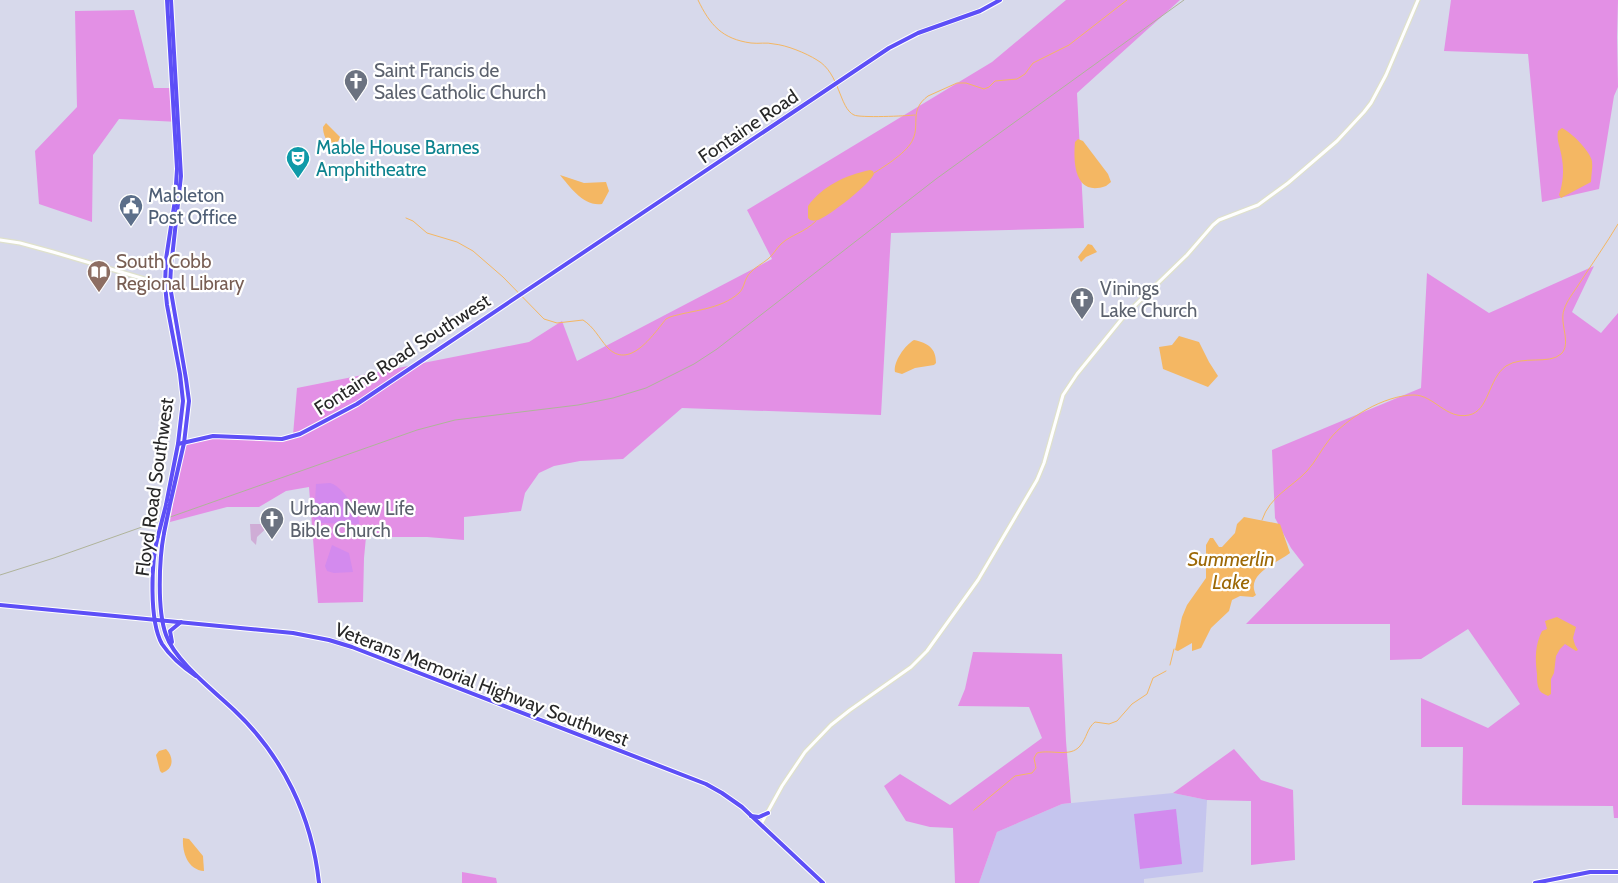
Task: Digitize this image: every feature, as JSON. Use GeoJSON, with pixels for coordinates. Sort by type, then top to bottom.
{"type":"FeatureCollection","features":[{"type":"Feature","properties":{"kind":"main road","name":"Floyd Road Southwest"},"geometry":{"type":"LineString","coordinates":[[169,0],[177,169],[175,200],[166,259],[165,285],[182,388],[182,415],[161,550],[162,620],[166,636],[174,649],[200,678]]}},
{"type":"Feature","properties":{"kind":"main road","name":"Floyd Road Southwest"},"geometry":{"type":"LineString","coordinates":[[169,0],[181,176],[170,267],[170,286],[188,392],[188,409],[184,443],[158,536],[153,566],[154,620],[162,643],[187,671],[200,678]]}},
{"type":"Feature","properties":{"kind":"main road","name":"Fontaine Road"},"geometry":{"type":"LineString","coordinates":[[520,293],[889,48],[918,33],[980,11],[1000,0]]}},
{"type":"Feature","properties":{"kind":"main road","name":"Fontaine Road Southwest"},"geometry":{"type":"LineString","coordinates":[[178,444],[213,436],[282,439],[300,434],[357,404],[520,293]]}},
{"type":"Feature","properties":{"kind":"main road","name":"Veterans Memorial Highway Southwest"},"geometry":{"type":"LineString","coordinates":[[0,605],[310,636],[352,647],[698,780],[722,793],[751,816],[823,883]]}},
{"type":"Feature","properties":{"kind":"main road"},"geometry":{"type":"LineString","coordinates":[[174,649],[170,638],[170,631],[181,622]]}},
{"type":"Feature","properties":{"kind":"main road"},"geometry":{"type":"LineString","coordinates":[[200,678],[256,732],[286,776],[310,832],[319,883]]}},
{"type":"Feature","properties":{"kind":"main road"},"geometry":{"type":"LineString","coordinates":[[751,816],[758,817],[768,813]]}},
{"type":"Feature","properties":{"kind":"main road"},"geometry":{"type":"LineString","coordinates":[[1535,883],[1590,872],[1618,872]]}},
{"type":"Feature","properties":{"kind":"street"},"geometry":{"type":"LineString","coordinates":[[760,824],[805,752],[850,710],[920,659],[978,580],[1037,480],[1044,463],[1063,395],[1102,342],[1125,315],[1187,255],[1213,224],[1258,205],[1288,183],[1352,126],[1368,108],[1386,75],[1418,0]]}},
{"type":"Feature","properties":{"kind":"street"},"geometry":{"type":"LineString","coordinates":[[0,240],[54,252],[165,285]]}},
{"type":"Feature","properties":{"kind":"shaded area"},"geometry":{"type":"Polygon","coordinates":[[[1066,0],[1180,0],[1077,93],[1084,228],[891,233],[881,415],[682,408],[623,459],[580,461],[554,466],[539,473],[525,493],[521,511],[464,517],[464,540],[427,537],[366,537],[363,602],[318,603],[309,487],[286,491],[259,507],[227,507],[170,522],[183,443],[215,438],[272,439],[293,435],[297,388],[529,342],[562,321],[577,361],[772,259],[747,210],[992,62],[1066,0]]]}},
{"type":"Feature","properties":{"kind":"shaded area"},"geometry":{"type":"Polygon","coordinates":[[[1451,0],[1618,0],[1618,87],[1614,96],[1599,189],[1542,202],[1528,54],[1444,51],[1451,0]]]}},
{"type":"Feature","properties":{"kind":"shaded area"},"geometry":{"type":"Polygon","coordinates":[[[134,10],[154,88],[178,88],[179,122],[119,119],[93,155],[92,222],[39,204],[35,151],[77,107],[75,11],[134,10]]]}},
{"type":"Feature","properties":{"kind":"shaded area"},"geometry":{"type":"Polygon","coordinates":[[[1594,266],[1572,312],[1601,333],[1618,313],[1618,818],[1614,818],[1613,806],[1462,805],[1463,747],[1421,747],[1421,698],[1488,728],[1520,704],[1468,629],[1421,659],[1390,660],[1390,624],[1246,624],[1304,565],[1291,548],[1275,518],[1272,450],[1421,388],[1427,273],[1489,313],[1594,266]]]}},
{"type":"Feature","properties":{"kind":"shaded area"},"geometry":{"type":"Polygon","coordinates":[[[330,483],[339,489],[349,500],[359,524],[316,523],[314,521],[316,484],[330,483]]]}},
{"type":"Feature","properties":{"kind":"shaded area"},"geometry":{"type":"Polygon","coordinates":[[[250,524],[271,524],[257,537],[256,545],[251,540],[250,524]]]}},
{"type":"Feature","properties":{"kind":"shaded area"},"geometry":{"type":"Polygon","coordinates":[[[332,545],[349,553],[353,572],[334,573],[327,571],[325,566],[332,545]]]}},
{"type":"Feature","properties":{"kind":"shaded area"},"geometry":{"type":"Polygon","coordinates":[[[973,652],[1062,654],[1071,803],[1062,804],[997,832],[979,883],[955,883],[953,828],[930,827],[906,821],[884,786],[900,774],[950,805],[1042,738],[1029,707],[958,706],[965,689],[973,652]]]}},
{"type":"Feature","properties":{"kind":"shaded area"},"geometry":{"type":"Polygon","coordinates":[[[1234,749],[1261,780],[1293,790],[1295,860],[1251,865],[1251,801],[1207,800],[1173,793],[1234,749]]]}},
{"type":"Feature","properties":{"kind":"shaded area"},"geometry":{"type":"Polygon","coordinates":[[[1173,793],[1207,800],[1203,872],[1144,879],[1144,883],[979,883],[997,832],[1062,804],[1173,793]]]}},
{"type":"Feature","properties":{"kind":"shaded area"},"geometry":{"type":"Polygon","coordinates":[[[1176,809],[1182,864],[1140,869],[1134,814],[1176,809]]]}},
{"type":"Feature","properties":{"kind":"shaded area"},"geometry":{"type":"Polygon","coordinates":[[[462,872],[496,878],[497,883],[462,883],[462,872]]]}},
{"type":"Feature","properties":{"kind":"water"},"geometry":{"type":"Polygon","coordinates":[[[326,123],[341,138],[334,145],[324,135],[323,127],[326,123]]]}},
{"type":"Feature","properties":{"kind":"water"},"geometry":{"type":"Polygon","coordinates":[[[1562,128],[1584,147],[1591,157],[1592,166],[1591,182],[1561,198],[1559,195],[1563,168],[1558,131],[1562,128]]]}},
{"type":"Feature","properties":{"kind":"water"},"geometry":{"type":"Polygon","coordinates":[[[1078,139],[1083,141],[1108,174],[1111,182],[1106,186],[1088,187],[1082,183],[1076,168],[1074,151],[1075,142],[1078,139]]]}},
{"type":"Feature","properties":{"kind":"water"},"geometry":{"type":"Polygon","coordinates":[[[870,170],[874,174],[871,179],[848,200],[818,220],[812,221],[808,218],[808,206],[827,187],[844,178],[870,170]]]}},
{"type":"Feature","properties":{"kind":"water"},"geometry":{"type":"Polygon","coordinates":[[[560,175],[584,183],[606,182],[609,191],[602,204],[595,204],[578,195],[560,175]]]}},
{"type":"Feature","properties":{"kind":"water"},"geometry":{"type":"Polygon","coordinates":[[[1088,244],[1092,245],[1097,252],[1086,257],[1081,262],[1078,257],[1088,244]]]}},
{"type":"Feature","properties":{"kind":"water"},"geometry":{"type":"Polygon","coordinates":[[[1179,336],[1199,342],[1218,376],[1208,387],[1163,369],[1159,347],[1172,345],[1179,336]]]}},
{"type":"Feature","properties":{"kind":"water"},"geometry":{"type":"Polygon","coordinates":[[[914,340],[923,343],[933,350],[936,363],[915,368],[902,374],[895,372],[900,354],[914,340]]]}},
{"type":"Feature","properties":{"kind":"water","name":"Summerlin Lake"},"geometry":{"type":"Polygon","coordinates":[[[1244,517],[1280,524],[1290,553],[1258,575],[1254,588],[1256,595],[1253,597],[1240,596],[1232,600],[1229,611],[1211,628],[1201,648],[1192,651],[1192,643],[1178,651],[1175,650],[1182,617],[1187,605],[1206,578],[1206,545],[1210,538],[1213,538],[1219,547],[1222,547],[1235,533],[1237,524],[1244,517]]]}},
{"type":"Feature","properties":{"kind":"water"},"geometry":{"type":"Polygon","coordinates":[[[1557,617],[1576,627],[1573,638],[1578,650],[1576,651],[1565,644],[1560,649],[1556,656],[1554,673],[1551,679],[1551,694],[1548,696],[1540,692],[1538,686],[1536,652],[1542,631],[1547,629],[1545,621],[1557,617]]]}},
{"type":"Feature","properties":{"kind":"water"},"geometry":{"type":"Polygon","coordinates":[[[166,749],[172,762],[169,769],[162,773],[156,755],[159,751],[166,749]]]}},
{"type":"Feature","properties":{"kind":"water"},"geometry":{"type":"Polygon","coordinates":[[[183,838],[189,839],[203,856],[204,871],[194,868],[187,860],[183,838]]]}},
{"type":"Feature","properties":{"kind":"waterway"},"geometry":{"type":"LineString","coordinates":[[698,0],[712,24],[732,38],[751,43],[768,43],[784,46],[802,52],[817,60],[830,73],[845,105],[854,115],[874,117],[915,115]]}},
{"type":"Feature","properties":{"kind":"waterway"},"geometry":{"type":"LineString","coordinates":[[874,173],[896,158],[910,144],[915,133],[917,112],[922,101],[928,96],[957,83],[966,83],[984,89],[995,81],[1017,79],[1025,74],[1033,63],[1069,45],[1127,0]]}},
{"type":"Feature","properties":{"kind":"waterway"},"geometry":{"type":"LineString","coordinates":[[406,218],[413,221],[427,233],[457,242],[473,251],[503,277],[544,319],[557,323],[583,320],[607,347],[615,353],[624,355],[640,348],[666,319],[706,309],[731,299],[741,291],[750,273],[770,257],[781,244],[816,221]]}},
{"type":"Feature","properties":{"kind":"waterway"},"geometry":{"type":"LineString","coordinates":[[1262,520],[1270,505],[1307,471],[1336,432],[1367,409],[1391,399],[1414,395],[1428,399],[1454,414],[1461,416],[1469,415],[1481,407],[1495,379],[1506,366],[1520,361],[1550,359],[1561,354],[1565,345],[1563,321],[1565,306],[1618,224]]}},
{"type":"Feature","properties":{"kind":"waterway"},"geometry":{"type":"LineString","coordinates":[[1170,665],[1174,649]]}},
{"type":"Feature","properties":{"kind":"waterway"},"geometry":{"type":"LineString","coordinates":[[974,810],[1015,776],[1032,773],[1036,768],[1034,758],[1037,753],[1071,752],[1080,746],[1090,727],[1095,722],[1109,724],[1117,721],[1132,704],[1147,694],[1153,678],[1166,671]]}},
{"type":"Feature","properties":{"kind":"railway"},"geometry":{"type":"LineString","coordinates":[[0,575],[54,558],[417,430],[455,420],[578,405],[613,398],[646,388],[694,364],[717,349],[936,179],[1184,0]]}},
{"type":"Feature","properties":{"kind":"place","name":"Saint Francis de Sales Catholic Church"},"geometry":{"type":"Point","coordinates":[356,102]}},
{"type":"Feature","properties":{"kind":"place","name":"Mable House Barnes Amphitheatre"},"geometry":{"type":"Point","coordinates":[298,179]}},
{"type":"Feature","properties":{"kind":"place","name":"Mableton Post Office"},"geometry":{"type":"Point","coordinates":[131,227]}},
{"type":"Feature","properties":{"kind":"place","name":"South Cobb Regional Library"},"geometry":{"type":"Point","coordinates":[99,293]}},
{"type":"Feature","properties":{"kind":"place","name":"Vinings Lake Church"},"geometry":{"type":"Point","coordinates":[1082,320]}},
{"type":"Feature","properties":{"kind":"place","name":"Urban New Life Bible Church"},"geometry":{"type":"Point","coordinates":[272,540]}}]}
